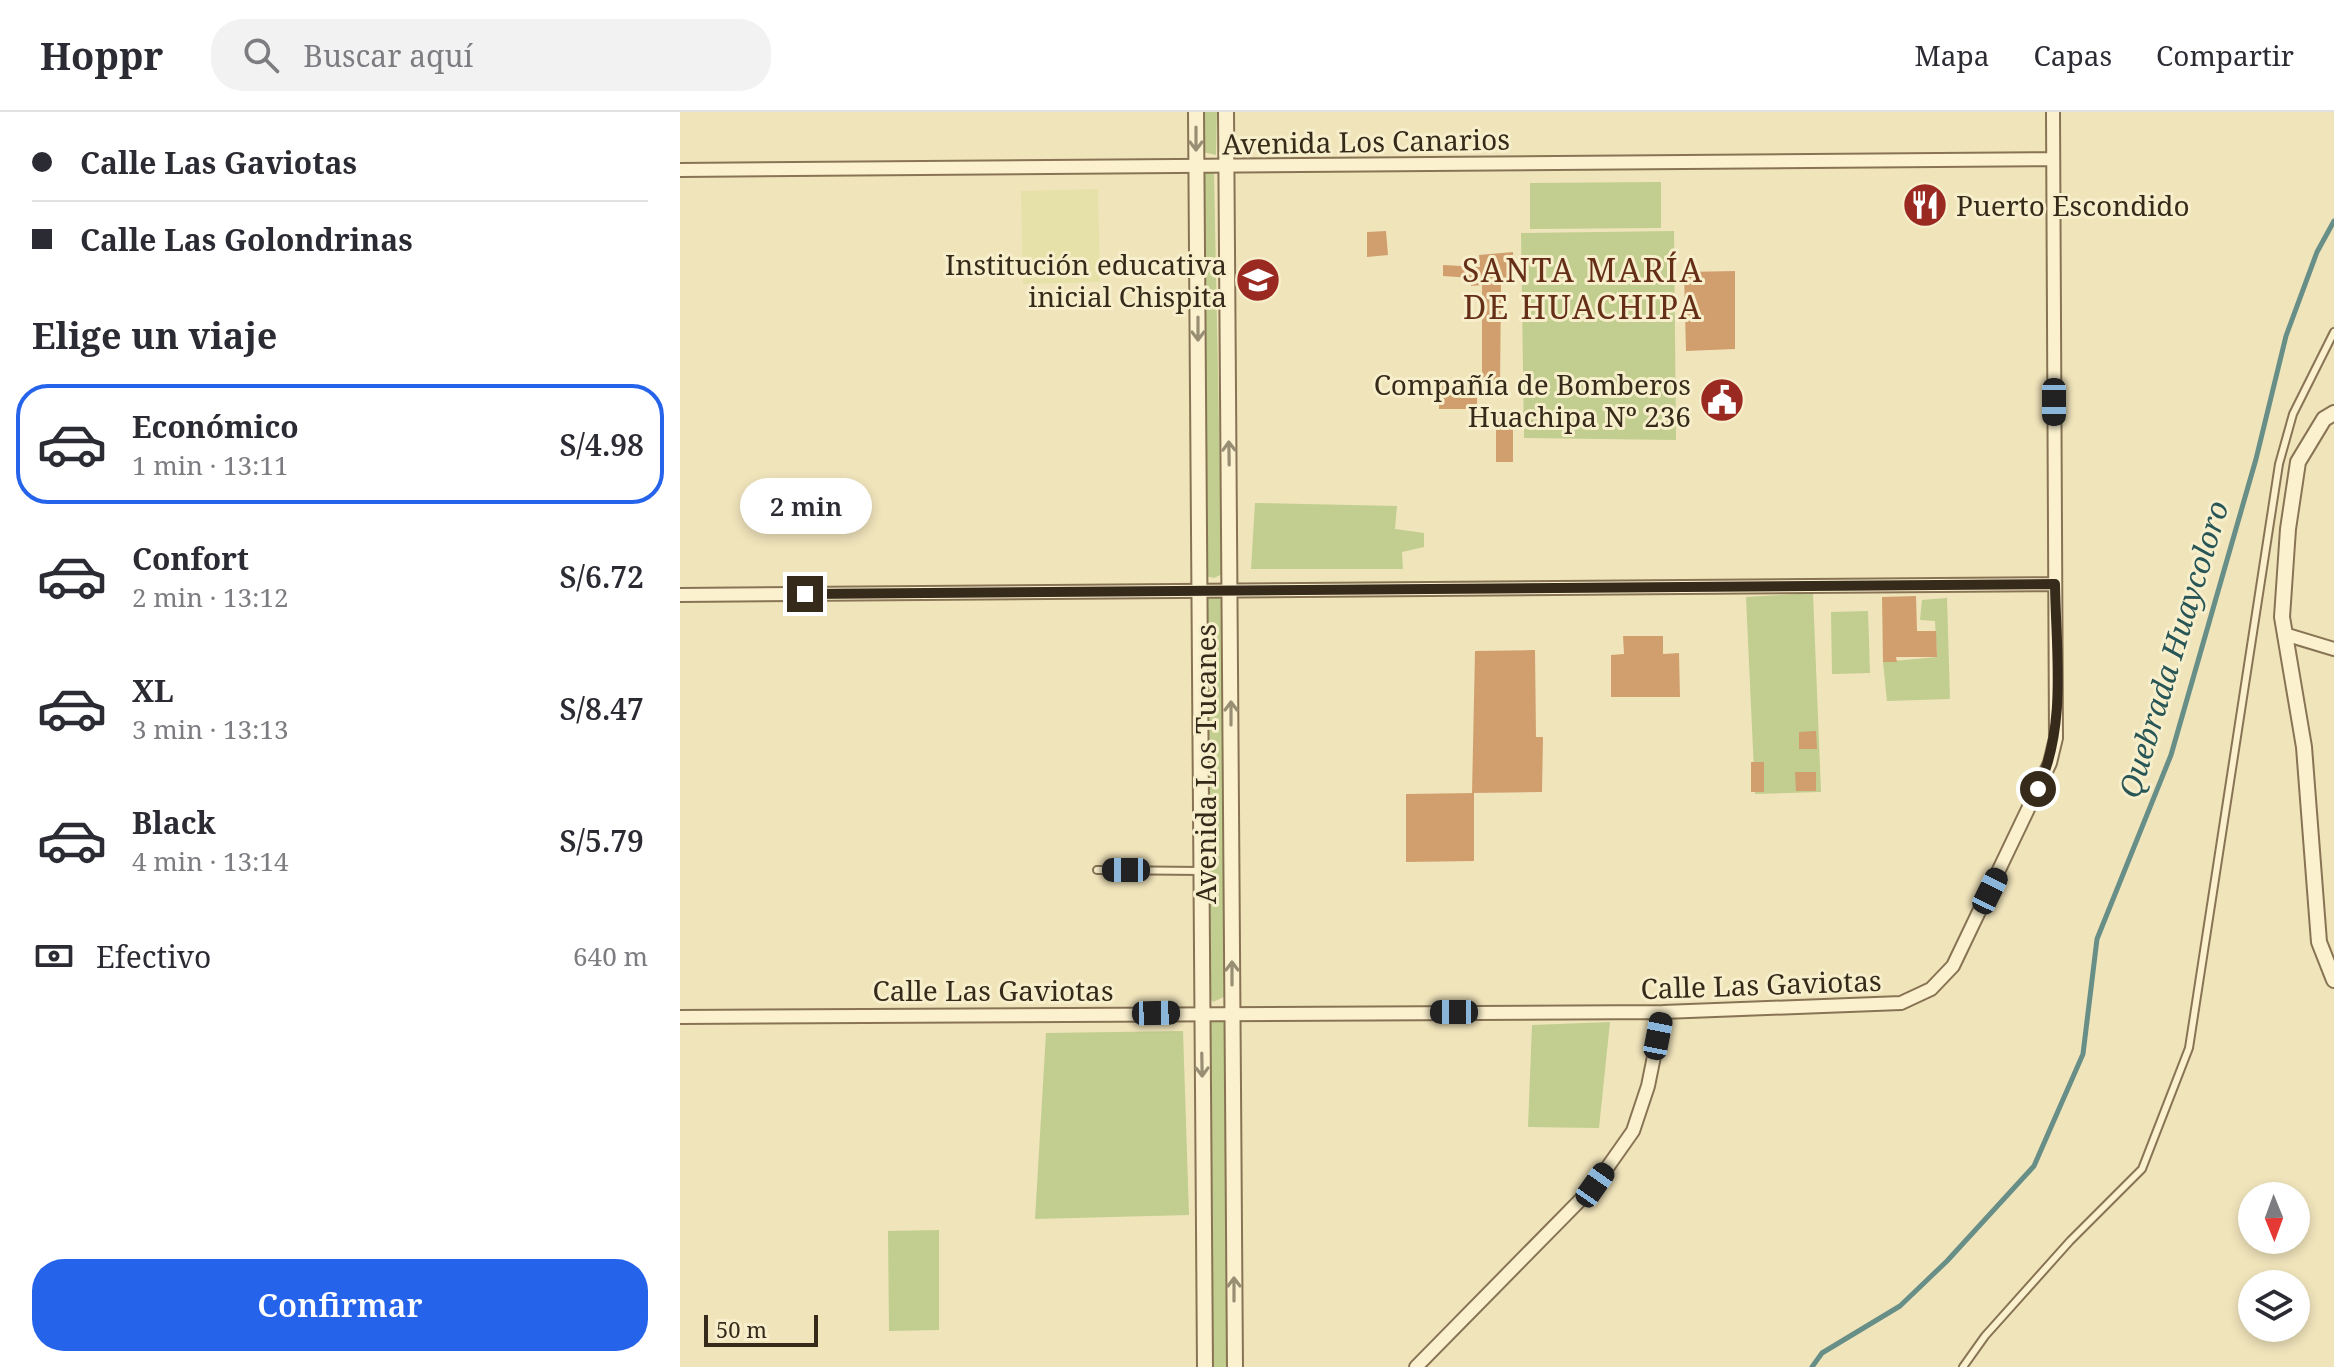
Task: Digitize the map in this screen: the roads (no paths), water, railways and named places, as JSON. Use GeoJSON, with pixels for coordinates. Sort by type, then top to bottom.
{"type":"FeatureCollection","features":[{"type":"Feature","properties":{"kind":"street","name":"Avenida Los Tucanes"},"geometry":{"type":"LineString","coordinates":[[1196,112],[1205,1367]]}},
{"type":"Feature","properties":{"kind":"street","name":"Avenida Los Tucanes"},"geometry":{"type":"LineString","coordinates":[[1226,112],[1235,1367]]}},
{"type":"Feature","properties":{"kind":"street","name":"Calle Las Gaviotas"},"geometry":{"type":"LineString","coordinates":[[680,1017],[1663,1012],[1901,1003],[1931,989],[1953,966],[2050,763],[2056,738],[2053,112]]}},
{"type":"Feature","properties":{"kind":"street","name":"Avenida Los Canarios"},"geometry":{"type":"LineString","coordinates":[[680,170],[2053,159]]}},
{"type":"Feature","properties":{"kind":"street"},"geometry":{"type":"LineString","coordinates":[[2334,413],[2324,419],[2298,462],[2287,544],[2282,617],[2304,747],[2319,942],[2334,980]]}},
{"type":"Feature","properties":{"kind":"street"},"geometry":{"type":"LineString","coordinates":[[680,595],[2055,584]]}},
{"type":"Feature","properties":{"kind":"street"},"geometry":{"type":"LineString","coordinates":[[2284,634],[2334,649]]}},
{"type":"Feature","properties":{"kind":"street"},"geometry":{"type":"LineString","coordinates":[[1416,1367],[1595,1185],[1633,1131],[1648,1086],[1663,1012]]}},
{"type":"Feature","properties":{"kind":"lane"},"geometry":{"type":"LineString","coordinates":[[1963,1367],[1985,1336],[2070,1241],[2142,1169],[2189,1048],[2279,464],[2293,414],[2334,332]]}},
{"type":"Feature","properties":{"kind":"lane"},"geometry":{"type":"LineString","coordinates":[[1097,870],[1201,871]]}},
{"type":"Feature","properties":{"kind":"waterway","name":"Quebrada Huaycoloro"},"geometry":{"type":"LineString","coordinates":[[1812,1367],[1822,1353],[1900,1306],[1947,1261],[2034,1166],[2083,1054],[2097,939],[2171,755],[2256,459],[2286,336],[2317,252],[2334,221]]}},
{"type":"Feature","properties":{"kind":"place","name":"Puerto Escondido"},"geometry":{"type":"Point","coordinates":[1925,205]}},
{"type":"Feature","properties":{"kind":"place","name":"Institución educativa inicial Chispita"},"geometry":{"type":"Point","coordinates":[1258,280]}},
{"type":"Feature","properties":{"kind":"place","name":"Compañía de Bomberos Huachipa Nº 236"},"geometry":{"type":"Point","coordinates":[1722,400]}},
{"type":"Feature","properties":{"kind":"district","name":"SANTA MARÍA DE HUACHIPA"},"geometry":{"type":"Point","coordinates":[1583,288]}}]}
